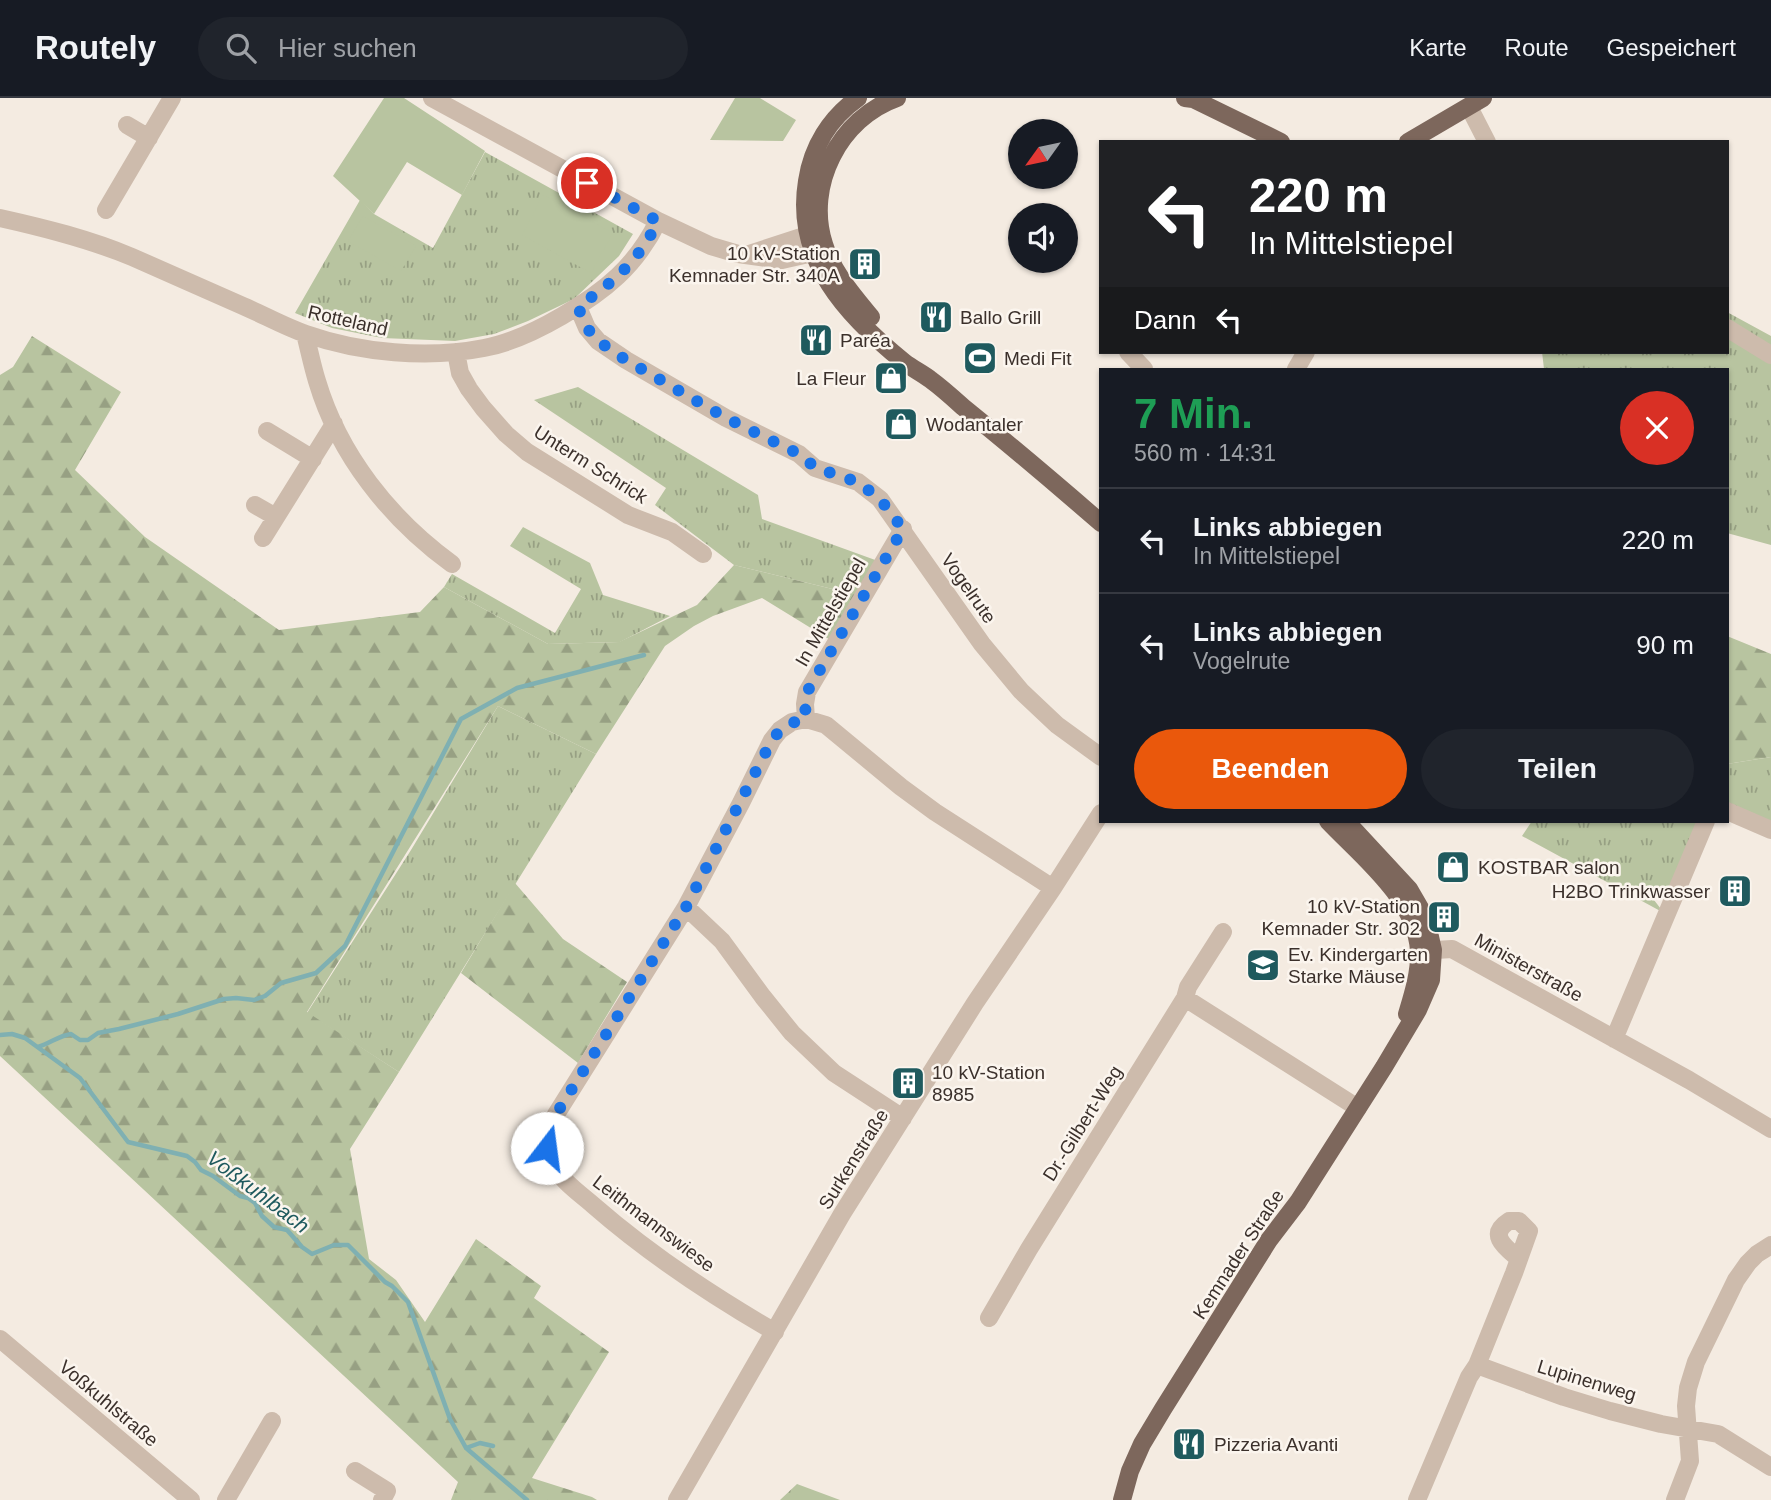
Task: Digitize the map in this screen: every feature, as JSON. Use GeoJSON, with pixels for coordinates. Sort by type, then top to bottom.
{"type":"FeatureCollection","features":[{"type":"Feature","properties":{"kind":"main road"},"geometry":{"type":"LineString","coordinates":[[858,98],[833,120],[819,141],[817,169],[820,209],[814,243],[831,261],[858,301],[931,380],[1099,521]]}},
{"type":"Feature","properties":{"kind":"main road"},"geometry":{"type":"LineString","coordinates":[[817,169],[859,120],[897,98]]}},
{"type":"Feature","properties":{"kind":"main road"},"geometry":{"type":"LineString","coordinates":[[1185,98],[1277,140]]}},
{"type":"Feature","properties":{"kind":"main road"},"geometry":{"type":"LineString","coordinates":[[1411,140],[1476,103]]}},
{"type":"Feature","properties":{"kind":"main road","name":"Kemnader Straße"},"geometry":{"type":"LineString","coordinates":[[1330,823],[1398,895],[1426,951]]}},
{"type":"Feature","properties":{"kind":"main road","name":"Kemnader Straße"},"geometry":{"type":"LineString","coordinates":[[1122,1500],[1130,1471],[1142,1444],[1269,1240],[1298,1202],[1384,1067],[1418,1010],[1431,980],[1424,918],[1409,889],[1348,823]]}},
{"type":"Feature","properties":{"kind":"street"},"geometry":{"type":"LineString","coordinates":[[106,210],[172,98]]}},
{"type":"Feature","properties":{"kind":"street"},"geometry":{"type":"LineString","coordinates":[[432,98],[658,221],[711,246],[746,256],[814,243]]}},
{"type":"Feature","properties":{"kind":"street"},"geometry":{"type":"LineString","coordinates":[[1476,103],[1486,140]]}},
{"type":"Feature","properties":{"kind":"street"},"geometry":{"type":"LineString","coordinates":[[127,125],[149,138]]}},
{"type":"Feature","properties":{"kind":"street","name":"Rotteland"},"geometry":{"type":"LineString","coordinates":[[0,218],[87,240],[119,252],[305,334],[386,352],[456,352],[487,347],[520,337],[552,322],[609,285],[634,261],[658,221]]}},
{"type":"Feature","properties":{"kind":"street","name":"Vogelrute"},"geometry":{"type":"LineString","coordinates":[[578,307],[587,328],[598,341],[626,360],[726,418],[799,454],[816,468],[858,482],[880,499],[982,644],[1021,691],[1057,725],[1099,756]]}},
{"type":"Feature","properties":{"kind":"street"},"geometry":{"type":"LineString","coordinates":[[1729,329],[1771,355]]}},
{"type":"Feature","properties":{"kind":"street"},"geometry":{"type":"LineString","coordinates":[[305,334],[317,382],[334,424],[373,489],[430,548],[452,564]]}},
{"type":"Feature","properties":{"kind":"street","name":"Unterm Schrick"},"geometry":{"type":"LineString","coordinates":[[456,352],[460,373],[469,389],[506,434],[527,452],[628,515],[672,532],[703,554]]}},
{"type":"Feature","properties":{"kind":"street"},"geometry":{"type":"LineString","coordinates":[[1130,354],[1143,368]]}},
{"type":"Feature","properties":{"kind":"street"},"geometry":{"type":"LineString","coordinates":[[263,538],[334,424]]}},
{"type":"Feature","properties":{"kind":"street"},"geometry":{"type":"LineString","coordinates":[[267,431],[313,458]]}},
{"type":"Feature","properties":{"kind":"street"},"geometry":{"type":"LineString","coordinates":[[255,505],[276,517]]}},
{"type":"Feature","properties":{"kind":"street","name":"In Mittelstiepel"},"geometry":{"type":"LineString","coordinates":[[806,719],[807,692],[903,529]]}},
{"type":"Feature","properties":{"kind":"street"},"geometry":{"type":"LineString","coordinates":[[806,719],[826,725],[935,812],[1053,888]]}},
{"type":"Feature","properties":{"kind":"street","name":"Leithmannswiese"},"geometry":{"type":"LineString","coordinates":[[775,1332],[689,1279],[621,1229],[565,1181],[553,1164],[547,1148],[548,1132],[555,1116],[686,907],[772,740],[792,722],[806,719]]}},
{"type":"Feature","properties":{"kind":"street"},"geometry":{"type":"LineString","coordinates":[[1729,812],[1771,831]]}},
{"type":"Feature","properties":{"kind":"street","name":"Surkenstraße"},"geometry":{"type":"LineString","coordinates":[[677,1500],[842,1214],[975,1003],[1099,816]]}},
{"type":"Feature","properties":{"kind":"street"},"geometry":{"type":"LineString","coordinates":[[1614,1039],[1705,823]]}},
{"type":"Feature","properties":{"kind":"street"},"geometry":{"type":"LineString","coordinates":[[686,907],[722,941],[792,1033],[834,1073],[903,1118]]}},
{"type":"Feature","properties":{"kind":"street","name":"Dr.-Gilbert-Weg"},"geometry":{"type":"LineString","coordinates":[[989,1318],[1011,1268],[1029,1249],[1223,932]]}},
{"type":"Feature","properties":{"kind":"street","name":"Ministerstraße"},"geometry":{"type":"LineString","coordinates":[[1426,951],[1452,949],[1689,1080],[1771,1129]]}},
{"type":"Feature","properties":{"kind":"street"},"geometry":{"type":"LineString","coordinates":[[1185,998],[1358,1108]]}},
{"type":"Feature","properties":{"kind":"street"},"geometry":{"type":"LineString","coordinates":[[1675,1500],[1690,1461],[1686,1406],[1696,1362],[1737,1280],[1748,1263],[1771,1245]]}},
{"type":"Feature","properties":{"kind":"street"},"geometry":{"type":"LineString","coordinates":[[1417,1500],[1519,1259]]}},
{"type":"Feature","properties":{"kind":"street","name":"Voßkuhlstraße"},"geometry":{"type":"LineString","coordinates":[[0,1339],[191,1500]]}},
{"type":"Feature","properties":{"kind":"street","name":"Lupinenweg"},"geometry":{"type":"LineString","coordinates":[[1476,1365],[1610,1411],[1717,1434],[1771,1467]]}},
{"type":"Feature","properties":{"kind":"street"},"geometry":{"type":"LineString","coordinates":[[226,1500],[272,1421]]}},
{"type":"Feature","properties":{"kind":"street"},"geometry":{"type":"LineString","coordinates":[[355,1471],[387,1491],[382,1500]]}},
{"type":"Feature","properties":{"kind":"green space"},"geometry":{"type":"Polygon","coordinates":[[[384,98],[404,98],[485,151],[462,195],[407,162],[374,214],[333,176],[384,98]]]}},
{"type":"Feature","properties":{"kind":"green space"},"geometry":{"type":"Polygon","coordinates":[[[735,98],[760,98],[796,120],[783,141],[710,140],[735,98]]]}},
{"type":"Feature","properties":{"kind":"green space"},"geometry":{"type":"Polygon","coordinates":[[[485,152],[633,234],[619,256],[574,299],[494,334],[455,341],[382,338],[332,328],[295,313],[360,200],[374,214],[433,248],[485,152]]]}},
{"type":"Feature","properties":{"kind":"green space"},"geometry":{"type":"Polygon","coordinates":[[[543,195],[613,233],[591,273],[522,235],[543,195]]]}},
{"type":"Feature","properties":{"kind":"green space"},"geometry":{"type":"Polygon","coordinates":[[[363,216],[416,246],[401,271],[348,241],[363,216]]]}},
{"type":"Feature","properties":{"kind":"green space"},"geometry":{"type":"Polygon","coordinates":[[[1729,313],[1771,336],[1771,349],[1729,322],[1729,313]]]}},
{"type":"Feature","properties":{"kind":"green space"},"geometry":{"type":"Polygon","coordinates":[[[1729,335],[1771,361],[1771,545],[1729,534],[1729,368],[1544,368],[1542,354],[1729,354],[1729,335]]]}},
{"type":"Feature","properties":{"kind":"green space"},"geometry":{"type":"Polygon","coordinates":[[[32,336],[121,392],[75,470],[145,537],[279,630],[420,612],[444,587],[548,644],[619,642],[697,605],[734,565],[861,596],[832,641],[762,598],[694,626],[665,646],[596,754],[498,706],[307,1012],[399,1072],[350,1149],[369,1259],[396,1280],[425,1322],[476,1239],[541,1286],[534,1298],[609,1352],[532,1478],[597,1500],[451,1500],[458,1482],[0,1056],[0,375],[13,367],[32,336]]]}},
{"type":"Feature","properties":{"kind":"green space"},"geometry":{"type":"Polygon","coordinates":[[[578,387],[758,495],[762,519],[878,561],[861,596],[734,565],[655,505],[666,488],[534,400],[578,387]]]}},
{"type":"Feature","properties":{"kind":"green space"},"geometry":{"type":"Polygon","coordinates":[[[523,527],[590,563],[603,595],[670,616],[620,642],[548,644],[444,587],[452,574],[555,633],[581,589],[510,546],[523,527]]]}},
{"type":"Feature","properties":{"kind":"green space"},"geometry":{"type":"Polygon","coordinates":[[[1729,637],[1771,654],[1771,757],[1729,764],[1729,637]]]}},
{"type":"Feature","properties":{"kind":"green space"},"geometry":{"type":"Polygon","coordinates":[[[498,706],[596,754],[399,1072],[307,1013],[411,850],[498,706]]]}},
{"type":"Feature","properties":{"kind":"green space"},"geometry":{"type":"Polygon","coordinates":[[[1771,757],[1771,824],[1730,805],[1729,764],[1771,757]]]}},
{"type":"Feature","properties":{"kind":"green space"},"geometry":{"type":"Polygon","coordinates":[[[1531,823],[1701,823],[1669,902],[1657,896],[1654,900],[1664,913],[1522,836],[1531,823]]]}},
{"type":"Feature","properties":{"kind":"green space"},"geometry":{"type":"Polygon","coordinates":[[[515,883],[563,939],[627,982],[578,1063],[461,973],[515,883]]]}},
{"type":"Feature","properties":{"kind":"green space"},"geometry":{"type":"Polygon","coordinates":[[[797,1484],[840,1500],[780,1500],[797,1484]]]}},
{"type":"Feature","properties":{"kind":"waterway"},"geometry":{"type":"LineString","coordinates":[[38,1047],[71,1034],[80,1040],[88,1040],[98,1033],[178,1014],[224,999],[254,1000],[265,996],[281,983],[316,973],[345,946],[461,719],[517,688],[644,655]]}},
{"type":"Feature","properties":{"kind":"waterway","name":"Voßkuhlbach"},"geometry":{"type":"LineString","coordinates":[[0,1035],[12,1034],[25,1038],[80,1078],[128,1142],[187,1156],[201,1170],[255,1203],[262,1216],[274,1227],[287,1230],[312,1254],[334,1245],[348,1245],[408,1302],[450,1419],[466,1448],[527,1500]]}},
{"type":"Feature","properties":{"kind":"waterway"},"geometry":{"type":"LineString","coordinates":[[466,1448],[480,1443],[493,1446]]}},
{"type":"Feature","properties":{"kind":"place","name":"10 kV-Station Kemnader Str. 340A"},"geometry":{"type":"Point","coordinates":[865,264]}},
{"type":"Feature","properties":{"kind":"place","name":"Ballo Grill"},"geometry":{"type":"Point","coordinates":[936,317]}},
{"type":"Feature","properties":{"kind":"place","name":"Paréa"},"geometry":{"type":"Point","coordinates":[816,340]}},
{"type":"Feature","properties":{"kind":"place","name":"Medi Fit"},"geometry":{"type":"Point","coordinates":[980,358]}},
{"type":"Feature","properties":{"kind":"place","name":"La Fleur"},"geometry":{"type":"Point","coordinates":[891,378]}},
{"type":"Feature","properties":{"kind":"place","name":"Wodantaler"},"geometry":{"type":"Point","coordinates":[901,424]}},
{"type":"Feature","properties":{"kind":"place","name":"KOSTBAR salon"},"geometry":{"type":"Point","coordinates":[1453,867]}},
{"type":"Feature","properties":{"kind":"place","name":"H2BO Trinkwasser"},"geometry":{"type":"Point","coordinates":[1735,891]}},
{"type":"Feature","properties":{"kind":"place","name":"10 kV-Station Kemnader Str. 302"},"geometry":{"type":"Point","coordinates":[1444,917]}},
{"type":"Feature","properties":{"kind":"place","name":"Ev. Kindergarten Starke Mäuse"},"geometry":{"type":"Point","coordinates":[1263,965]}},
{"type":"Feature","properties":{"kind":"place","name":"10 kV-Station 8985"},"geometry":{"type":"Point","coordinates":[908,1083]}},
{"type":"Feature","properties":{"kind":"place","name":"Pizzeria Avanti"},"geometry":{"type":"Point","coordinates":[1189,1444]}},
{"type":"Feature","properties":{"kind":"route"},"geometry":{"type":"LineString","coordinates":[[547,1148],[548,1132],[555,1116],[686,907],[772,740],[792,722],[806,719],[807,692],[903,529],[880,499],[858,482],[816,468],[799,454],[726,418],[598,341],[587,328],[578,307],[609,285],[634,261],[658,221],[587,183]]}}]}
